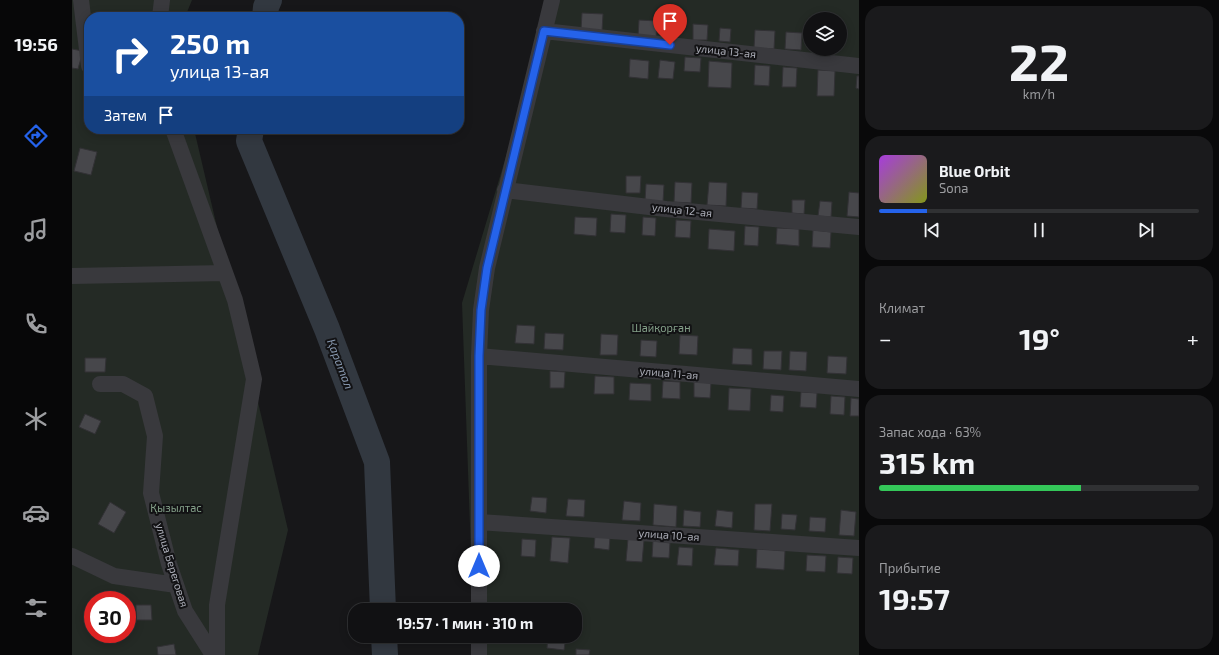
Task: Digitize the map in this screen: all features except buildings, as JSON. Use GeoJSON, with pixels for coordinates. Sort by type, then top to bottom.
{"type":"FeatureCollection","features":[{"type":"Feature","properties":{"kind":"street"},"geometry":{"type":"LineString","coordinates":[[81,0],[84,25]]}},
{"type":"Feature","properties":{"kind":"street"},"geometry":{"type":"LineString","coordinates":[[161,12],[162,0]]}},
{"type":"Feature","properties":{"kind":"street"},"geometry":{"type":"LineString","coordinates":[[479,603],[479,356],[481,310],[487,268],[552,0]]}},
{"type":"Feature","properties":{"kind":"street","name":"улица 13-ая"},"geometry":{"type":"LineString","coordinates":[[544,31],[859,66]]}},
{"type":"Feature","properties":{"kind":"street"},"geometry":{"type":"LineString","coordinates":[[175,134],[235,300],[254,379],[217,605],[217,655]]}},
{"type":"Feature","properties":{"kind":"street","name":"улица 12-ая"},"geometry":{"type":"LineString","coordinates":[[505,190],[666,209],[859,227]]}},
{"type":"Feature","properties":{"kind":"street"},"geometry":{"type":"LineString","coordinates":[[72,276],[226,273]]}},
{"type":"Feature","properties":{"kind":"street","name":"улица 11-ая"},"geometry":{"type":"LineString","coordinates":[[479,356],[859,389]]}},
{"type":"Feature","properties":{"kind":"street","name":"улица Береговая"},"geometry":{"type":"LineString","coordinates":[[100,384],[122,384],[145,396],[155,436],[151,493],[169,564],[185,611],[213,655]]}},
{"type":"Feature","properties":{"kind":"street","name":"улица 10-ая"},"geometry":{"type":"LineString","coordinates":[[479,522],[859,548]]}},
{"type":"Feature","properties":{"kind":"street"},"geometry":{"type":"LineString","coordinates":[[72,556],[114,576],[176,584]]}},
{"type":"Feature","properties":{"kind":"street"},"geometry":{"type":"LineString","coordinates":[[479,643],[479,655]]}},
{"type":"Feature","properties":{"kind":"green space","name":"Қызылтас"},"geometry":{"type":"Polygon","coordinates":[[[72,0],[192,0],[187,12],[84,12],[84,134],[195,134],[288,530],[258,655],[72,655],[72,0]]]}},
{"type":"Feature","properties":{"kind":"green space","name":"Шайқорған"},"geometry":{"type":"Polygon","coordinates":[[[553,0],[859,0],[859,655],[475,655],[474,643],[582,643],[582,603],[473,603],[462,303],[553,0]]]}},
{"type":"Feature","properties":{"kind":"waterway","name":"Қаратал"},"geometry":{"type":"LineString","coordinates":[[266,12],[269,0]]}},
{"type":"Feature","properties":{"kind":"waterway","name":"Қаратал"},"geometry":{"type":"LineString","coordinates":[[250,134],[249,141],[327,329],[377,462],[383,603]]}},
{"type":"Feature","properties":{"kind":"waterway","name":"Қаратал"},"geometry":{"type":"LineString","coordinates":[[384,643],[385,655]]}},
{"type":"Feature","properties":{"kind":"route"},"geometry":{"type":"LineString","coordinates":[[479,566],[479,356],[481,310],[487,268],[544,31],[670,45]]}}]}
